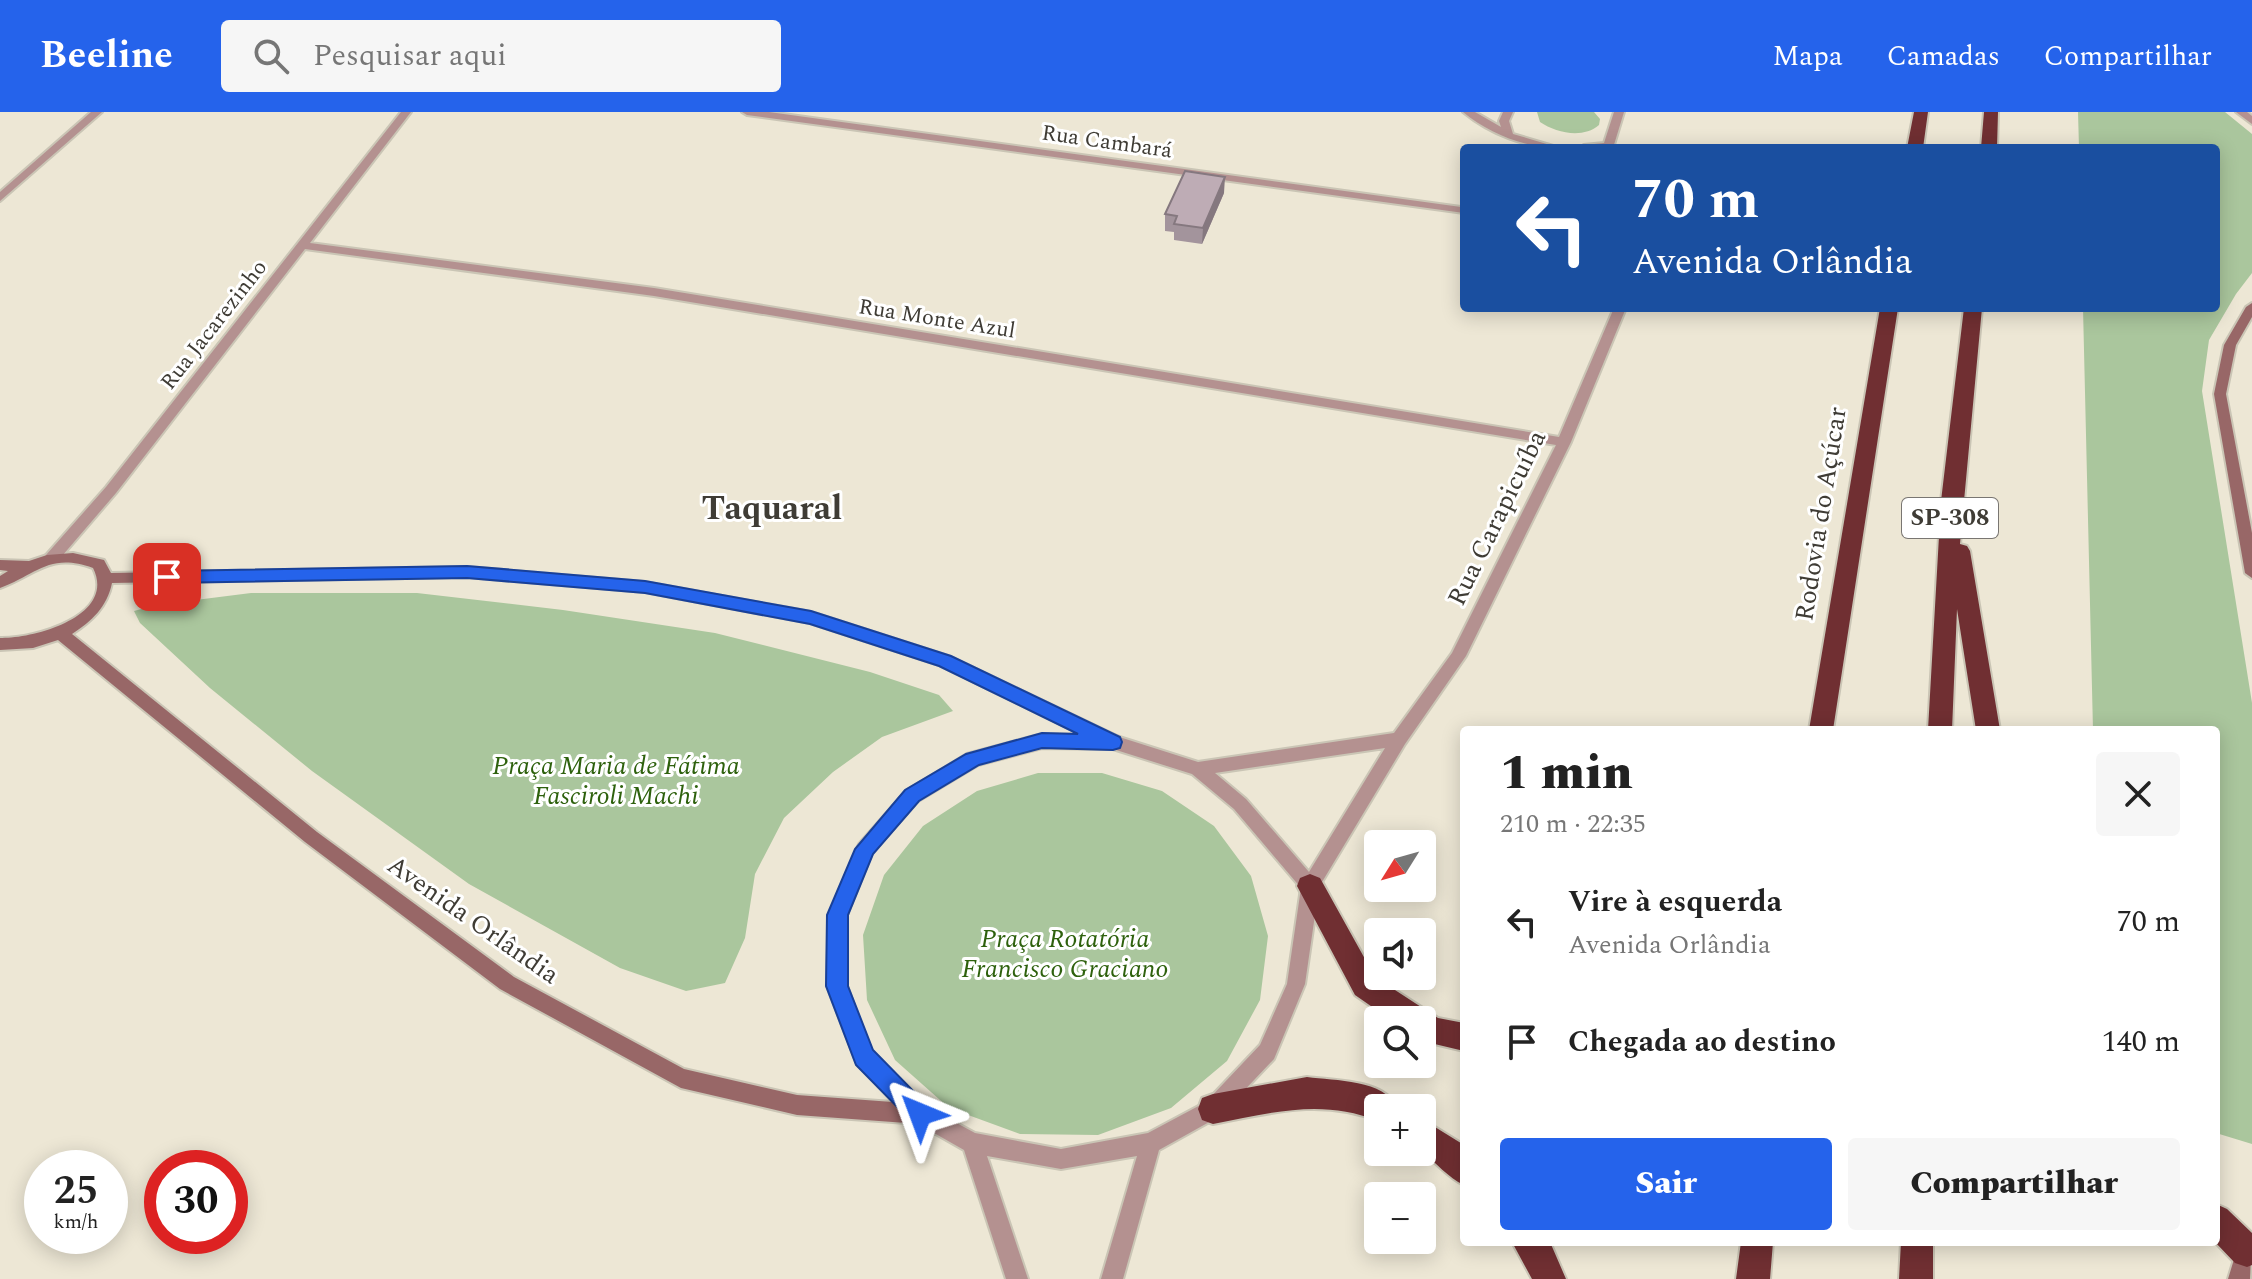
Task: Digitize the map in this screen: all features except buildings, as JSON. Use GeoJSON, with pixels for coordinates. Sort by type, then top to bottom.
{"type":"FeatureCollection","features":[{"type":"Feature","properties":{"kind":"highway"},"geometry":{"type":"LineString","coordinates":[[1916,144],[1921,112]]}},
{"type":"Feature","properties":{"kind":"highway"},"geometry":{"type":"LineString","coordinates":[[1989,144],[1991,112]]}},
{"type":"Feature","properties":{"kind":"highway","name":"Rodovia do Açúcar"},"geometry":{"type":"LineString","coordinates":[[1822,726],[1888,312]]}},
{"type":"Feature","properties":{"kind":"highway","name":"SP-308"},"geometry":{"type":"LineString","coordinates":[[1940,726],[1951,501],[1973,312]]}},
{"type":"Feature","properties":{"kind":"highway"},"geometry":{"type":"LineString","coordinates":[[1951,501],[1987,726]]}},
{"type":"Feature","properties":{"kind":"highway"},"geometry":{"type":"LineString","coordinates":[[1310,886],[1365,986],[1395,1006]]}},
{"type":"Feature","properties":{"kind":"highway"},"geometry":{"type":"LineString","coordinates":[[1436,1032],[1460,1036]]}},
{"type":"Feature","properties":{"kind":"highway"},"geometry":{"type":"LineString","coordinates":[[1213,1109],[1307,1092],[1364,1101]]}},
{"type":"Feature","properties":{"kind":"highway"},"geometry":{"type":"LineString","coordinates":[[1436,1144],[1460,1164]]}},
{"type":"Feature","properties":{"kind":"highway"},"geometry":{"type":"LineString","coordinates":[[2220,1225],[2246,1258]]}},
{"type":"Feature","properties":{"kind":"highway"},"geometry":{"type":"LineString","coordinates":[[1531,1246],[1541,1257],[1549,1279]]}},
{"type":"Feature","properties":{"kind":"highway"},"geometry":{"type":"LineString","coordinates":[[1753,1279],[1757,1246]]}},
{"type":"Feature","properties":{"kind":"highway"},"geometry":{"type":"LineString","coordinates":[[1916,1279],[1917,1246]]}},
{"type":"Feature","properties":{"kind":"street"},"geometry":{"type":"LineString","coordinates":[[0,198],[97,112]]}},
{"type":"Feature","properties":{"kind":"street","name":"Rua Jacarezinho"},"geometry":{"type":"LineString","coordinates":[[51,559],[111,490],[406,112]]}},
{"type":"Feature","properties":{"kind":"street","name":"Rua Cambará"},"geometry":{"type":"LineString","coordinates":[[747,112],[1460,211]]}},
{"type":"Feature","properties":{"kind":"street"},"geometry":{"type":"LineString","coordinates":[[1468,112],[1509,136],[1539,144]]}},
{"type":"Feature","properties":{"kind":"street"},"geometry":{"type":"LineString","coordinates":[[1508,112],[1504,121],[1509,136]]}},
{"type":"Feature","properties":{"kind":"street"},"geometry":{"type":"LineString","coordinates":[[1609,144],[1619,112]]}},
{"type":"Feature","properties":{"kind":"street"},"geometry":{"type":"LineString","coordinates":[[2241,112],[2252,121]]}},
{"type":"Feature","properties":{"kind":"street","name":"Rua Monte Azul"},"geometry":{"type":"LineString","coordinates":[[302,245],[669,295],[1564,442]]}},
{"type":"Feature","properties":{"kind":"street"},"geometry":{"type":"LineString","coordinates":[[2252,307],[2230,345],[2220,394],[2252,573]]}},
{"type":"Feature","properties":{"kind":"street","name":"Rua Carapicuíba"},"geometry":{"type":"LineString","coordinates":[[1310,886],[1399,739],[1458,656],[1564,442],[1618,312]]}},
{"type":"Feature","properties":{"kind":"street"},"geometry":{"type":"LineString","coordinates":[[0,583],[30,566],[51,559],[89,560],[99,564],[106,578],[101,600],[83,618],[60,633],[22,644],[0,644]]}},
{"type":"Feature","properties":{"kind":"street"},"geometry":{"type":"LineString","coordinates":[[0,565],[30,566]]}},
{"type":"Feature","properties":{"kind":"street"},"geometry":{"type":"LineString","coordinates":[[106,578],[467,572],[645,587],[811,618],[945,661],[1113,742],[1198,769],[1240,804],[1310,886],[1296,984],[1267,1052],[1213,1109],[1151,1143],[1061,1159],[972,1143],[920,1114],[864,1057],[837,986],[838,915],[865,849],[912,796],[973,759],[1042,741],[1113,742]]}},
{"type":"Feature","properties":{"kind":"street","name":"Avenida Orlândia"},"geometry":{"type":"LineString","coordinates":[[60,633],[311,837],[507,983],[681,1078],[797,1105],[920,1114]]}},
{"type":"Feature","properties":{"kind":"street"},"geometry":{"type":"LineString","coordinates":[[1198,769],[1399,739]]}},
{"type":"Feature","properties":{"kind":"street"},"geometry":{"type":"LineString","coordinates":[[972,1143],[1017,1279]]}},
{"type":"Feature","properties":{"kind":"street"},"geometry":{"type":"LineString","coordinates":[[1112,1279],[1151,1143]]}},
{"type":"Feature","properties":{"kind":"green space"},"geometry":{"type":"Polygon","coordinates":[[[1537,112],[1594,112],[1600,119],[1599,125],[1593,129],[1570,133],[1540,122],[1537,112]]]}},
{"type":"Feature","properties":{"kind":"green space"},"geometry":{"type":"Polygon","coordinates":[[[2078,112],[2225,112],[2252,134],[2252,273],[2209,340],[2202,391],[2252,703],[2252,1144],[2220,1134],[2220,726],[2093,726],[2083,312],[2220,312],[2220,144],[2079,144],[2078,112]]]}},
{"type":"Feature","properties":{"kind":"green space","name":"Praça Maria de Fátima Fasciroli Machi"},"geometry":{"type":"Polygon","coordinates":[[[251,593],[417,593],[563,610],[715,633],[870,672],[939,695],[953,711],[882,737],[833,772],[784,818],[755,874],[745,938],[725,983],[686,991],[620,968],[469,884],[312,771],[210,688],[140,623],[134,611],[156,605],[251,593]]]}},
{"type":"Feature","properties":{"kind":"green space","name":"Praça Rotatória Francisco Graciano"},"geometry":{"type":"Polygon","coordinates":[[[1038,773],[1102,773],[1162,791],[1214,826],[1251,876],[1268,936],[1260,1000],[1227,1061],[1171,1108],[1098,1135],[1020,1134],[949,1108],[895,1060],[867,1000],[863,935],[884,875],[923,826],[977,791],[1038,773]]]}},
{"type":"Feature","properties":{"kind":"district","name":"Taquaral"},"geometry":{"type":"Point","coordinates":[772,509]}},
{"type":"Feature","properties":{"kind":"route"},"geometry":{"type":"LineString","coordinates":[[167,577],[467,572],[645,587],[811,618],[945,661],[1113,742],[1042,741],[973,759],[912,796],[865,849],[838,915],[837,986],[864,1057],[920,1114]]}}]}
